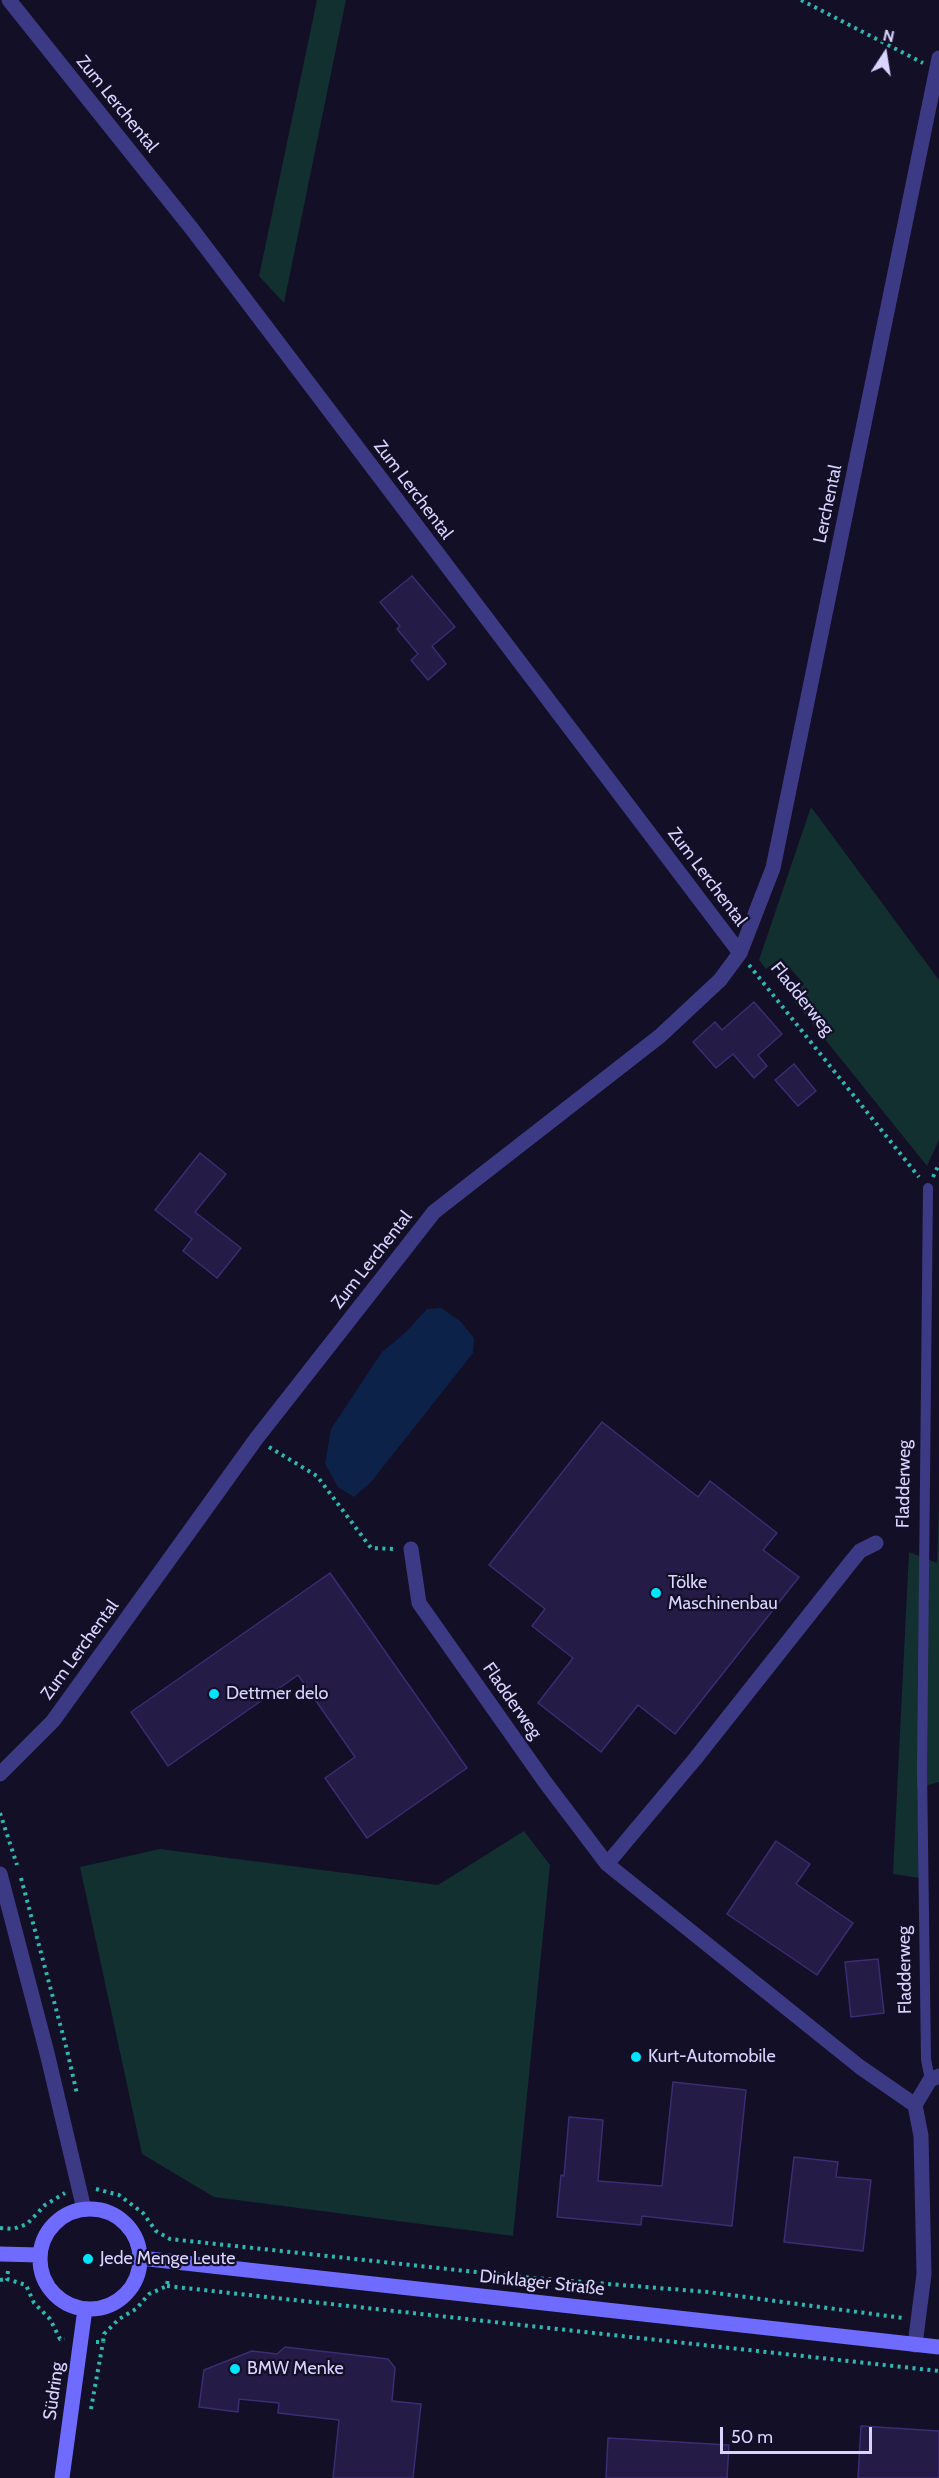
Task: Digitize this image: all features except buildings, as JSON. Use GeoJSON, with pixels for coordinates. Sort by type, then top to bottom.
{"type":"FeatureCollection","features":[{"type":"Feature","properties":{"kind":"main road"},"geometry":{"type":"LineString","coordinates":[[84,2209],[101,2210],[116,2216],[129,2227],[137,2241],[140,2258],[139,2272],[133,2285],[124,2296],[106,2306],[85,2309],[70,2305],[57,2297],[44,2278],[39,2255],[53,2224],[73,2211],[84,2209]]}},
{"type":"Feature","properties":{"kind":"main road"},"geometry":{"type":"LineString","coordinates":[[0,2254],[39,2255]]}},
{"type":"Feature","properties":{"kind":"main road","name":"Dinklager Straße"},"geometry":{"type":"LineString","coordinates":[[140,2258],[939,2347]]}},
{"type":"Feature","properties":{"kind":"main road","name":"Südring"},"geometry":{"type":"LineString","coordinates":[[62,2478],[85,2309]]}},
{"type":"Feature","properties":{"kind":"street","name":"Zum Lerchental"},"geometry":{"type":"LineString","coordinates":[[0,1774],[53,1721],[256,1439],[434,1212],[660,1036],[720,980],[740,953],[192,229],[9,0]]}},
{"type":"Feature","properties":{"kind":"street","name":"Lerchental"},"geometry":{"type":"LineString","coordinates":[[740,953],[773,868],[938,64]]}},
{"type":"Feature","properties":{"kind":"street","name":"Fladderweg"},"geometry":{"type":"LineString","coordinates":[[607,1864],[695,1759],[860,1551],[876,1542]]}},
{"type":"Feature","properties":{"kind":"street","name":"Fladderweg"},"geometry":{"type":"LineString","coordinates":[[411,1549],[419,1603],[545,1782],[607,1864],[851,2060],[915,2105],[935,2078]]}},
{"type":"Feature","properties":{"kind":"street"},"geometry":{"type":"LineString","coordinates":[[0,1874],[47,2053],[84,2209]]}},
{"type":"Feature","properties":{"kind":"street"},"geometry":{"type":"LineString","coordinates":[[915,2105],[921,2136],[924,2274],[915,2345]]}},
{"type":"Feature","properties":{"kind":"lane","name":"Fladderweg"},"geometry":{"type":"LineString","coordinates":[[928,1188],[922,1770],[926,2059],[935,2078]]}},
{"type":"Feature","properties":{"kind":"path"},"geometry":{"type":"LineString","coordinates":[[801,0],[938,64]]}},
{"type":"Feature","properties":{"kind":"path","name":"Fladderweg"},"geometry":{"type":"LineString","coordinates":[[740,953],[928,1188]]}},
{"type":"Feature","properties":{"kind":"path"},"geometry":{"type":"LineString","coordinates":[[256,1439],[317,1476],[370,1548],[411,1549]]}},
{"type":"Feature","properties":{"kind":"path"},"geometry":{"type":"LineString","coordinates":[[0,2228],[12,2229],[27,2224],[45,2205],[64,2193],[97,2189],[119,2195],[143,2213],[156,2231],[170,2238],[522,2277],[708,2292],[919,2320]]}},
{"type":"Feature","properties":{"kind":"path"},"geometry":{"type":"LineString","coordinates":[[0,2280],[7,2279]]}},
{"type":"Feature","properties":{"kind":"path"},"geometry":{"type":"LineString","coordinates":[[167,2286],[939,2371]]}},
{"type":"Feature","properties":{"kind":"green space"},"geometry":{"type":"Polygon","coordinates":[[[317,0],[346,0],[284,303],[259,276],[317,0]]]}},
{"type":"Feature","properties":{"kind":"green space"},"geometry":{"type":"Polygon","coordinates":[[[811,807],[939,980],[939,1140],[927,1166],[791,997],[804,984],[781,958],[766,969],[759,960],[811,807]]]}},
{"type":"Feature","properties":{"kind":"green space"},"geometry":{"type":"Polygon","coordinates":[[[939,1503],[939,1782],[917,1788],[920,1878],[893,1874],[909,1552],[937,1563],[939,1503]]]}},
{"type":"Feature","properties":{"kind":"green space"},"geometry":{"type":"Polygon","coordinates":[[[524,1831],[550,1865],[513,2236],[214,2197],[142,2154],[80,1867],[160,1849],[438,1885],[524,1831]]]}},
{"type":"Feature","properties":{"kind":"water"},"geometry":{"type":"Polygon","coordinates":[[[441,1308],[460,1321],[474,1338],[473,1353],[371,1482],[354,1497],[338,1487],[325,1464],[331,1429],[382,1352],[405,1333],[427,1309],[441,1308]]]}},
{"type":"Feature","properties":{"kind":"place","name":"Tölke Maschinenbau"},"geometry":{"type":"Point","coordinates":[656,1593]}},
{"type":"Feature","properties":{"kind":"place","name":"Dettmer delo"},"geometry":{"type":"Point","coordinates":[214,1694]}},
{"type":"Feature","properties":{"kind":"place","name":"Kurt-Automobile"},"geometry":{"type":"Point","coordinates":[636,2057]}},
{"type":"Feature","properties":{"kind":"place","name":"Jede Menge Leute"},"geometry":{"type":"Point","coordinates":[88,2259]}},
{"type":"Feature","properties":{"kind":"place","name":"BMW Menke"},"geometry":{"type":"Point","coordinates":[235,2369]}}]}
